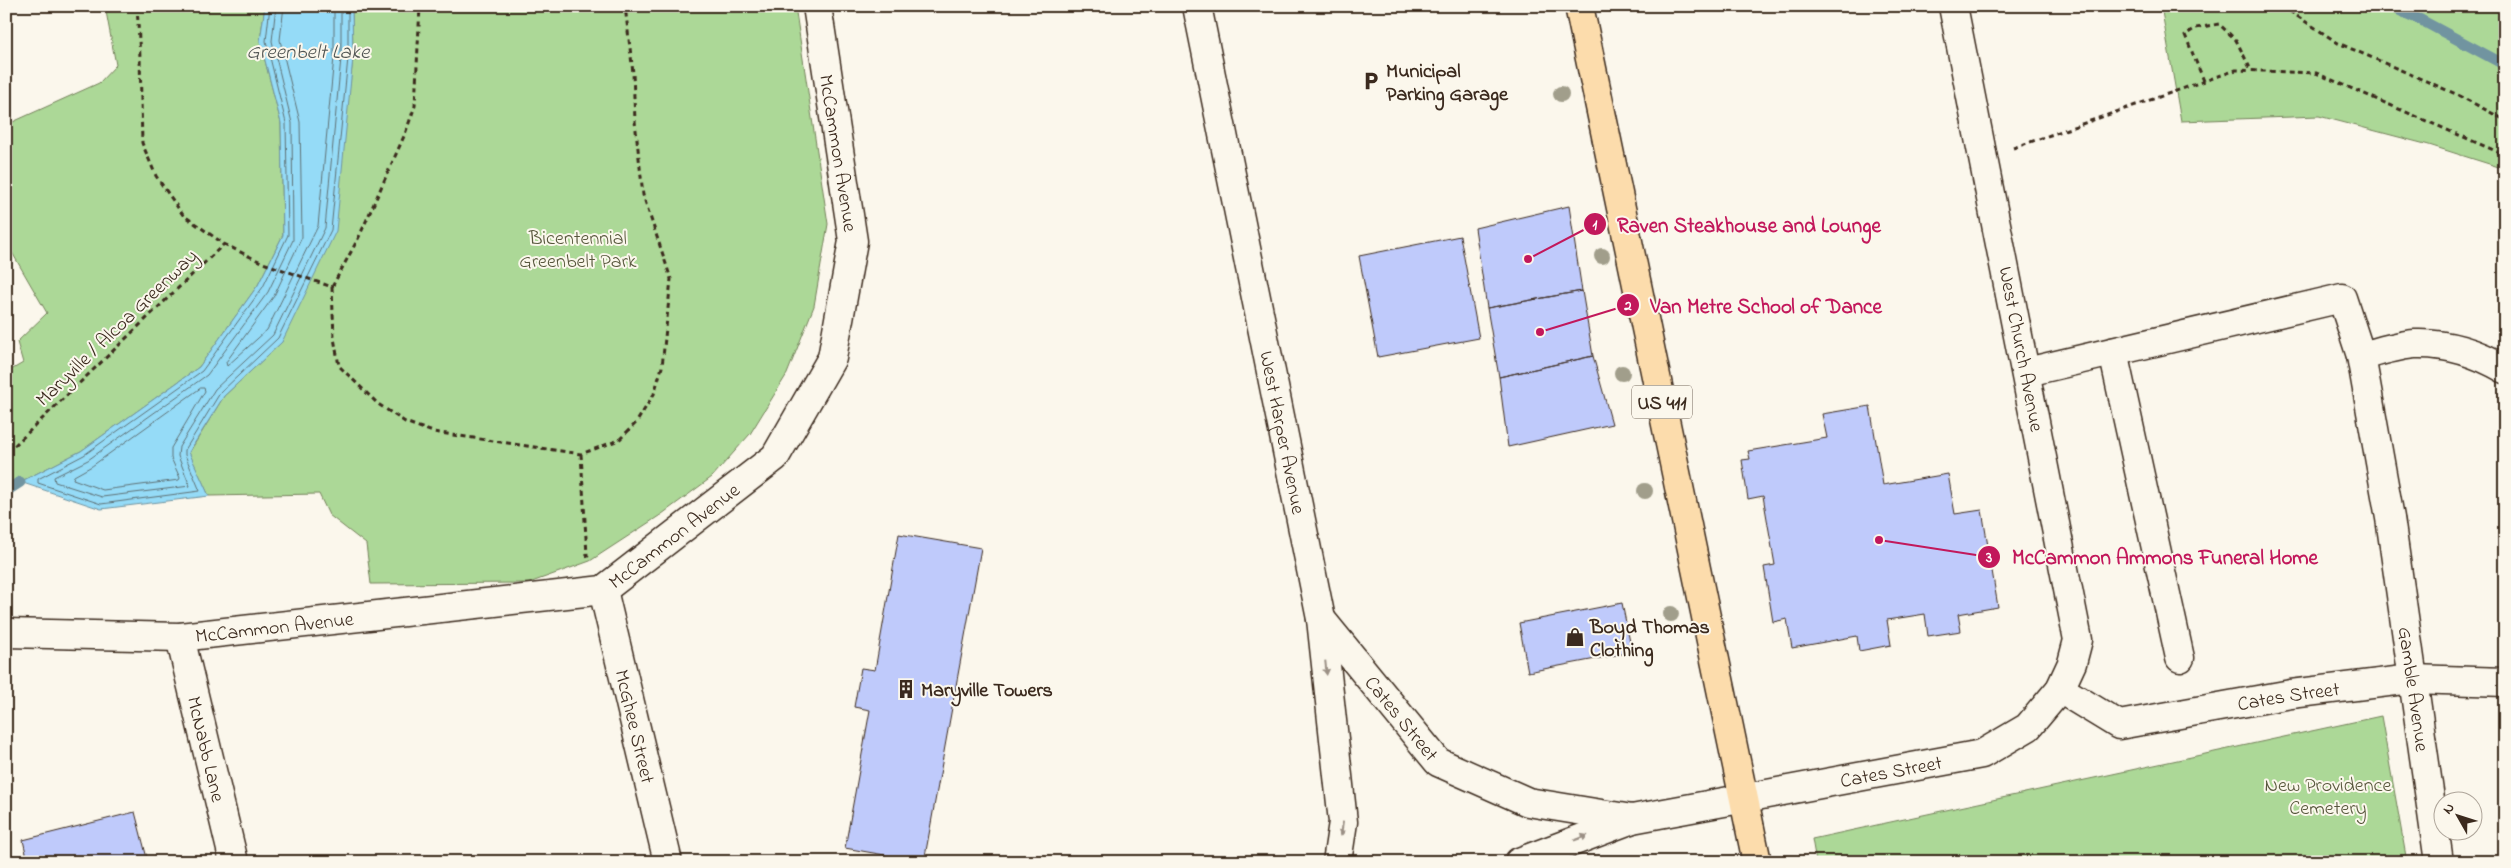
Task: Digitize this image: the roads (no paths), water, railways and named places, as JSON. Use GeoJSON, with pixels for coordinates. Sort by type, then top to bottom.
{"type":"FeatureCollection","features":[{"type":"Feature","properties":{"kind":"main road","name":"US 411"},"geometry":{"type":"LineString","coordinates":[[1579,6],[1757,862]]}},
{"type":"Feature","properties":{"kind":"street","name":"McCammon Avenue"},"geometry":{"type":"LineString","coordinates":[[6,633],[180,637],[603,590],[775,457],[832,358],[853,241],[816,6]]}},
{"type":"Feature","properties":{"kind":"street","name":"West Harper Avenue"},"geometry":{"type":"LineString","coordinates":[[1197,6],[1321,619],[1343,822],[1337,862]]}},
{"type":"Feature","properties":{"kind":"street","name":"West Church Avenue"},"geometry":{"type":"LineString","coordinates":[[1953,6],[2027,372],[2078,640],[2072,664],[2060,689]]}},
{"type":"Feature","properties":{"kind":"street","name":"Gamble Avenue"},"geometry":{"type":"LineString","coordinates":[[2113,352],[2342,298],[2361,356],[2390,518],[2439,862]]}},
{"type":"Feature","properties":{"kind":"street"},"geometry":{"type":"LineString","coordinates":[[2361,356],[2414,344],[2448,346],[2487,358],[2505,370]]}},
{"type":"Feature","properties":{"kind":"street"},"geometry":{"type":"LineString","coordinates":[[2027,372],[2113,352],[2180,658]]}},
{"type":"Feature","properties":{"kind":"street","name":"McGhee Street"},"geometry":{"type":"LineString","coordinates":[[603,590],[668,862]]}},
{"type":"Feature","properties":{"kind":"street","name":"Cates Street"},"geometry":{"type":"LineString","coordinates":[[1321,619],[1438,762],[1528,802],[1632,819],[1982,754],[2028,727],[2060,689],[2119,725],[2291,694],[2412,679],[2505,682]]}},
{"type":"Feature","properties":{"kind":"street","name":"McNabb Lane"},"geometry":{"type":"LineString","coordinates":[[180,637],[234,862]]}},
{"type":"Feature","properties":{"kind":"street"},"geometry":{"type":"LineString","coordinates":[[1519,862],[1632,819]]}},
{"type":"Feature","properties":{"kind":"water","name":"Greenbelt Lake"},"geometry":{"type":"Polygon","coordinates":[[[265,6],[352,6],[353,58],[336,231],[282,342],[224,396],[189,452],[209,496],[101,509],[20,482],[81,451],[199,367],[258,285],[283,235],[281,123],[260,41],[265,6]]]}},
{"type":"Feature","properties":{"kind":"waterway"},"geometry":{"type":"LineString","coordinates":[[2390,6],[2421,20],[2505,65]]}},
{"type":"Feature","properties":{"kind":"waterway"},"geometry":{"type":"LineString","coordinates":[[6,491],[20,482]]}},
{"type":"Feature","properties":{"kind":"place","name":"Municipal Parking Garage"},"geometry":{"type":"Point","coordinates":[1371,81]}},
{"type":"Feature","properties":{"kind":"place","name":"Raven Steakhouse and Lounge"},"geometry":{"type":"Point","coordinates":[1528,259]}},
{"type":"Feature","properties":{"kind":"place","name":"Van Metre School of Dance"},"geometry":{"type":"Point","coordinates":[1540,332]}},
{"type":"Feature","properties":{"kind":"place","name":"McCammon Ammons Funeral Home"},"geometry":{"type":"Point","coordinates":[1879,540]}},
{"type":"Feature","properties":{"kind":"place","name":"Boyd Thomas Clothing"},"geometry":{"type":"Point","coordinates":[1575,637]}},
{"type":"Feature","properties":{"kind":"place","name":"Maryville Towers"},"geometry":{"type":"Point","coordinates":[906,689]}},
{"type":"Feature","properties":{"kind":"park label","name":"Bicentennial Greenbelt Park"},"geometry":{"type":"Point","coordinates":[578,248]}},
{"type":"Feature","properties":{"kind":"park label","name":"New Providence Cemetery"},"geometry":{"type":"Point","coordinates":[2328,796]}}]}
